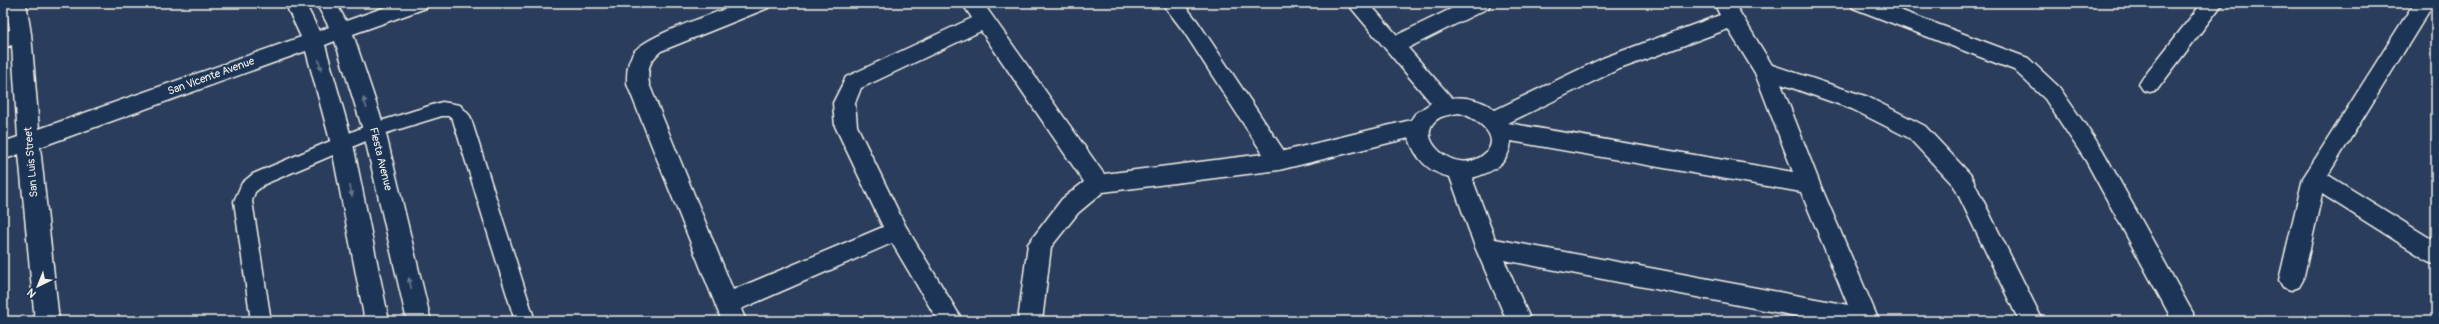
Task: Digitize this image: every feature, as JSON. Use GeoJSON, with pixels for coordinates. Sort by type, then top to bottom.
{"type":"FeatureCollection","features":[{"type":"Feature","properties":{"kind":"street","name":"San Luis Street"},"geometry":{"type":"LineString","coordinates":[[16,3],[12,37],[29,142],[47,321]]}},
{"type":"Feature","properties":{"kind":"street"},"geometry":{"type":"LineString","coordinates":[[295,3],[313,40],[342,144],[377,321]]}},
{"type":"Feature","properties":{"kind":"street","name":"Fiesta Avenue"},"geometry":{"type":"LineString","coordinates":[[326,3],[342,32],[374,130],[420,321]]}},
{"type":"Feature","properties":{"kind":"street","name":"San Vicente Avenue"},"geometry":{"type":"LineString","coordinates":[[3,150],[313,40],[342,32],[417,3]]}},
{"type":"Feature","properties":{"kind":"street"},"geometry":{"type":"LineString","coordinates":[[761,3],[654,46],[642,56],[636,68],[638,84],[730,312],[897,231]]}},
{"type":"Feature","properties":{"kind":"street"},"geometry":{"type":"LineString","coordinates":[[972,3],[983,21],[1098,184]]}},
{"type":"Feature","properties":{"kind":"street"},"geometry":{"type":"LineString","coordinates":[[1172,3],[1191,27],[1280,162]]}},
{"type":"Feature","properties":{"kind":"street"},"geometry":{"type":"LineString","coordinates":[[1358,3],[1393,46],[1446,106]]}},
{"type":"Feature","properties":{"kind":"street"},"geometry":{"type":"LineString","coordinates":[[1393,46],[1481,3]]}},
{"type":"Feature","properties":{"kind":"street"},"geometry":{"type":"LineString","coordinates":[[1860,3],[2021,64],[2052,93],[2094,155],[2181,312],[2181,321]]}},
{"type":"Feature","properties":{"kind":"street"},"geometry":{"type":"LineString","coordinates":[[2150,84],[2163,65],[2213,3]]}},
{"type":"Feature","properties":{"kind":"street"},"geometry":{"type":"LineString","coordinates":[[2291,280],[2314,178],[2424,3]]}},
{"type":"Feature","properties":{"kind":"street"},"geometry":{"type":"LineString","coordinates":[[1496,126],[1610,64],[1728,11],[1765,71],[1809,184],[1866,320]]}},
{"type":"Feature","properties":{"kind":"street"},"geometry":{"type":"LineString","coordinates":[[951,321],[897,231],[846,126],[844,103],[846,94],[853,83],[983,21]]}},
{"type":"Feature","properties":{"kind":"street"},"geometry":{"type":"LineString","coordinates":[[1765,71],[1860,103],[1917,132],[1962,180],[2031,321]]}},
{"type":"Feature","properties":{"kind":"street"},"geometry":{"type":"LineString","coordinates":[[1459,105],[1484,113],[1496,126],[1500,146],[1492,160],[1483,166],[1458,170],[1443,166],[1431,159],[1420,143],[1418,126],[1424,117],[1433,110],[1446,106],[1459,105]]}},
{"type":"Feature","properties":{"kind":"street"},"geometry":{"type":"LineString","coordinates":[[1030,321],[1040,244],[1070,206],[1098,184],[1280,162],[1418,126]]}},
{"type":"Feature","properties":{"kind":"street"},"geometry":{"type":"LineString","coordinates":[[1496,126],[1809,184]]}},
{"type":"Feature","properties":{"kind":"street"},"geometry":{"type":"LineString","coordinates":[[1458,170],[1487,247],[1519,321]]}},
{"type":"Feature","properties":{"kind":"street"},"geometry":{"type":"LineString","coordinates":[[2314,178],[2436,254]]}},
{"type":"Feature","properties":{"kind":"street"},"geometry":{"type":"LineString","coordinates":[[1487,247],[1866,320]]}},
{"type":"Feature","properties":{"kind":"lane"},"geometry":{"type":"LineString","coordinates":[[261,321],[243,201],[248,188],[259,179],[374,130],[442,109],[454,110],[461,116],[525,321]]}}]}
